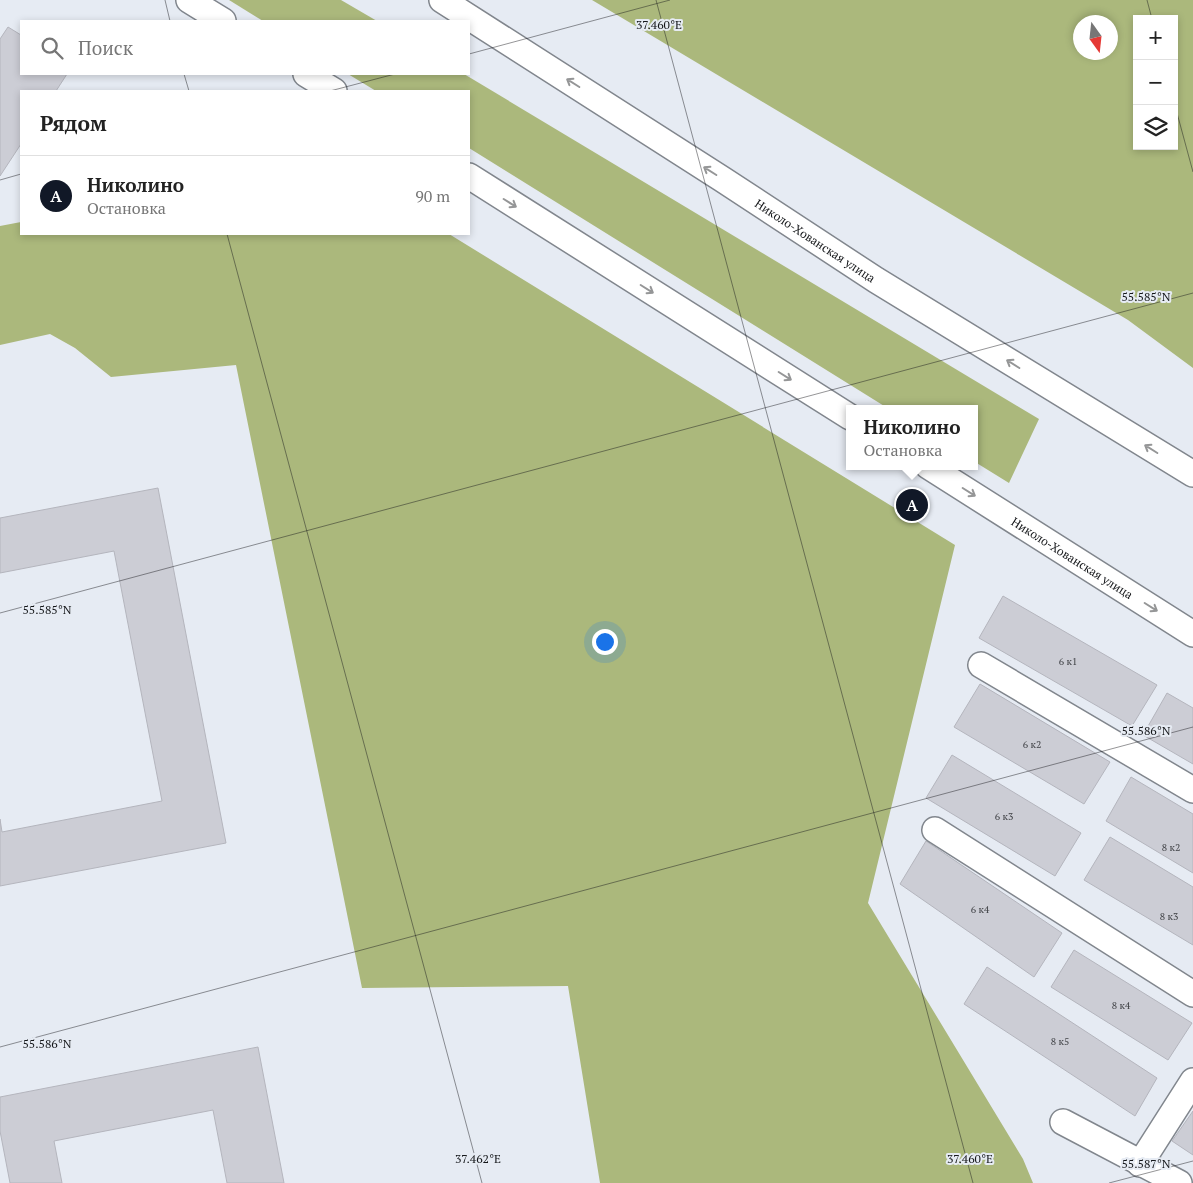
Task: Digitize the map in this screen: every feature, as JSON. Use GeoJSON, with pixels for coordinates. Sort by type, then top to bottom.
{"type":"FeatureCollection","features":[{"type":"Feature","properties":{"kind":"street"},"geometry":{"type":"LineString","coordinates":[[190,0],[221,20]]}},
{"type":"Feature","properties":{"kind":"street","name":"Николо-Хованская улица"},"geometry":{"type":"LineString","coordinates":[[442,0],[714,173],[876,280],[1193,474]]}},
{"type":"Feature","properties":{"kind":"street"},"geometry":{"type":"LineString","coordinates":[[308,75],[332,90]]}},
{"type":"Feature","properties":{"kind":"street"},"geometry":{"type":"LineString","coordinates":[[470,177],[846,414]]}},
{"type":"Feature","properties":{"kind":"street","name":"Николо-Хованская улица"},"geometry":{"type":"LineString","coordinates":[[934,470],[1193,634]]}},
{"type":"Feature","properties":{"kind":"street"},"geometry":{"type":"LineString","coordinates":[[981,665],[1193,790]]}},
{"type":"Feature","properties":{"kind":"street"},"geometry":{"type":"LineString","coordinates":[[935,830],[1193,994]]}},
{"type":"Feature","properties":{"kind":"street"},"geometry":{"type":"LineString","coordinates":[[1140,1164],[1193,1081]]}},
{"type":"Feature","properties":{"kind":"street"},"geometry":{"type":"LineString","coordinates":[[1063,1122],[1140,1164],[1180,1183]]}},
{"type":"Feature","properties":{"kind":"green space"},"geometry":{"type":"Polygon","coordinates":[[[229,0],[341,0],[375,20],[261,20],[229,0]]]}},
{"type":"Feature","properties":{"kind":"green space"},"geometry":{"type":"Polygon","coordinates":[[[592,0],[1193,0],[1193,368],[1128,320],[592,0]]]}},
{"type":"Feature","properties":{"kind":"green space"},"geometry":{"type":"Polygon","coordinates":[[[350,75],[466,75],[1039,419],[1009,483],[978,464],[978,405],[883,405],[470,149],[470,90],[374,90],[350,75]]]}},
{"type":"Feature","properties":{"kind":"green space"},"geometry":{"type":"Polygon","coordinates":[[[20,222],[20,235],[451,235],[955,545],[868,903],[1023,1159],[1033,1183],[600,1183],[568,986],[362,988],[236,365],[111,377],[75,348],[50,334],[0,345],[0,226],[20,222]]]}},
{"type":"Feature","properties":{"kind":"building"},"geometry":{"type":"Polygon","coordinates":[[[8,27],[20,34],[20,75],[66,75],[57,90],[20,90],[20,146],[0,176],[0,39],[8,27]]]}},
{"type":"Feature","properties":{"kind":"building"},"geometry":{"type":"Polygon","coordinates":[[[158,488],[226,843],[0,886],[0,819],[2,832],[162,801],[114,551],[0,573],[0,518],[158,488]]]}},
{"type":"Feature","properties":{"kind":"building"},"geometry":{"type":"Polygon","coordinates":[[[1003,596],[1157,685],[1132,726],[979,638],[1003,596]]]}},
{"type":"Feature","properties":{"kind":"building"},"geometry":{"type":"Polygon","coordinates":[[[980,684],[1110,762],[1084,804],[954,727],[980,684]]]}},
{"type":"Feature","properties":{"kind":"building"},"geometry":{"type":"Polygon","coordinates":[[[1167,693],[1193,708],[1193,764],[1143,735],[1167,693]]]}},
{"type":"Feature","properties":{"kind":"building"},"geometry":{"type":"Polygon","coordinates":[[[952,755],[1081,833],[1055,876],[926,798],[952,755]]]}},
{"type":"Feature","properties":{"kind":"building"},"geometry":{"type":"Polygon","coordinates":[[[1131,777],[1193,814],[1193,873],[1106,821],[1131,777]]]}},
{"type":"Feature","properties":{"kind":"building"},"geometry":{"type":"Polygon","coordinates":[[[1110,837],[1193,887],[1193,945],[1084,880],[1110,837]]]}},
{"type":"Feature","properties":{"kind":"building"},"geometry":{"type":"Polygon","coordinates":[[[926,841],[1062,933],[1034,977],[900,884],[926,841]]]}},
{"type":"Feature","properties":{"kind":"building"},"geometry":{"type":"Polygon","coordinates":[[[1074,950],[1192,1023],[1168,1060],[1051,987],[1074,950]]]}},
{"type":"Feature","properties":{"kind":"building"},"geometry":{"type":"Polygon","coordinates":[[[987,967],[1157,1078],[1135,1116],[964,1004],[987,967]]]}},
{"type":"Feature","properties":{"kind":"building"},"geometry":{"type":"Polygon","coordinates":[[[258,1047],[284,1183],[227,1183],[213,1110],[54,1141],[62,1183],[10,1183],[0,1131],[0,1097],[258,1047]]]}},
{"type":"Feature","properties":{"kind":"building"},"geometry":{"type":"Polygon","coordinates":[[[1193,1111],[1193,1155],[1172,1141],[1193,1111]]]}},
{"type":"Feature","properties":{"kind":"place","name":"Николино"},"geometry":{"type":"Point","coordinates":[912,505]}}]}
